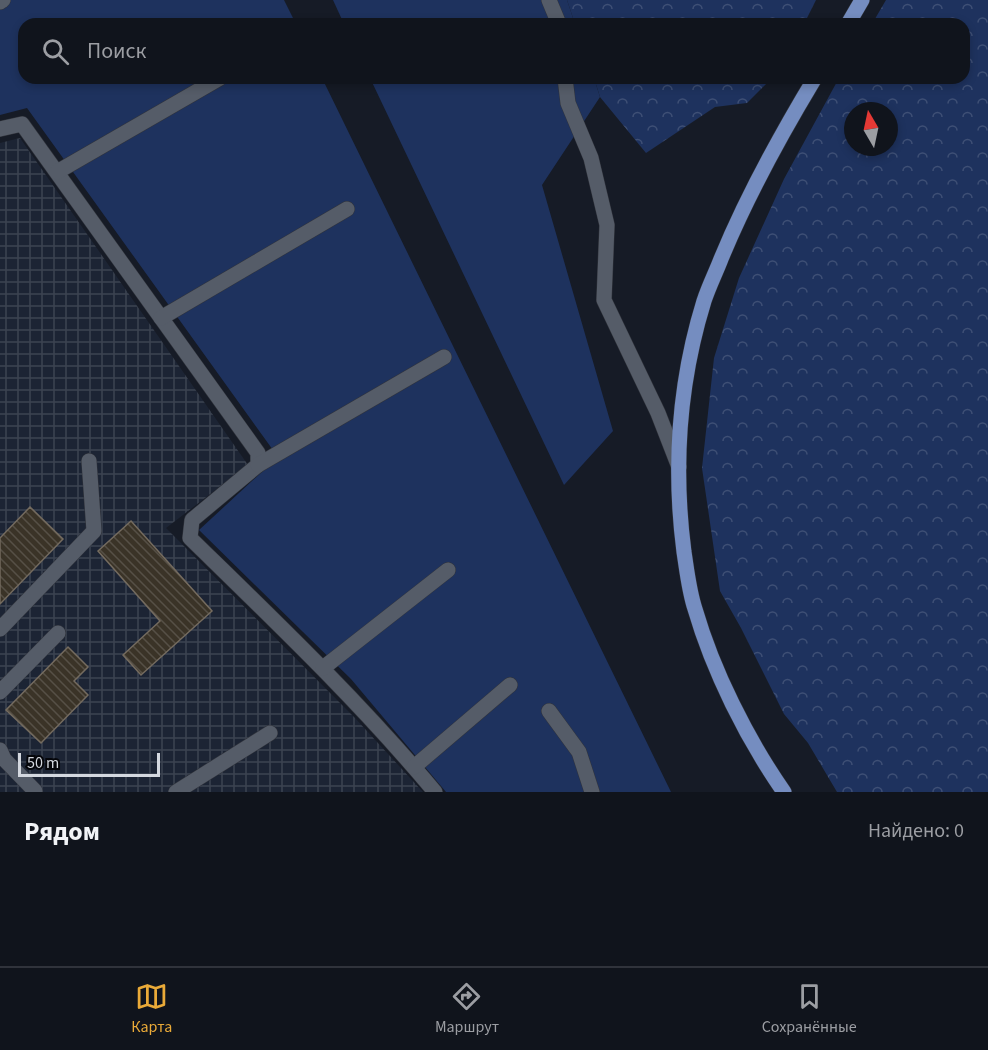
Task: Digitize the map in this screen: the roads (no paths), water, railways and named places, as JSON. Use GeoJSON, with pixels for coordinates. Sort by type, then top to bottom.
{"type":"FeatureCollection","features":[{"type":"Feature","properties":{"kind":"main road"},"geometry":{"type":"LineString","coordinates":[[852,18],[862,0]]}},
{"type":"Feature","properties":{"kind":"main road"},"geometry":{"type":"LineString","coordinates":[[784,792],[754,744],[734,706],[694,609],[683,542],[679,501],[679,467],[681,417],[687,373],[704,300],[738,219],[787,124],[811,84]]}},
{"type":"Feature","properties":{"kind":"lane"},"geometry":{"type":"LineString","coordinates":[[549,0],[556,18]]}},
{"type":"Feature","properties":{"kind":"lane"},"geometry":{"type":"LineString","coordinates":[[57,172],[210,84]]}},
{"type":"Feature","properties":{"kind":"lane"},"geometry":{"type":"LineString","coordinates":[[566,84],[568,103],[591,158],[607,225],[604,300],[658,413],[679,467]]}},
{"type":"Feature","properties":{"kind":"lane"},"geometry":{"type":"LineString","coordinates":[[0,129],[22,124],[258,453],[258,465]]}},
{"type":"Feature","properties":{"kind":"lane"},"geometry":{"type":"LineString","coordinates":[[161,318],[347,209]]}},
{"type":"Feature","properties":{"kind":"lane"},"geometry":{"type":"LineString","coordinates":[[435,792],[324,668],[190,538],[192,520],[258,465],[444,357]]}},
{"type":"Feature","properties":{"kind":"lane"},"geometry":{"type":"LineString","coordinates":[[0,629],[94,531],[89,460]]}},
{"type":"Feature","properties":{"kind":"lane"},"geometry":{"type":"LineString","coordinates":[[324,668],[448,570]]}},
{"type":"Feature","properties":{"kind":"lane"},"geometry":{"type":"LineString","coordinates":[[0,692],[58,633]]}},
{"type":"Feature","properties":{"kind":"lane"},"geometry":{"type":"LineString","coordinates":[[414,767],[510,685]]}},
{"type":"Feature","properties":{"kind":"lane"},"geometry":{"type":"LineString","coordinates":[[549,711],[579,752],[592,792]]}},
{"type":"Feature","properties":{"kind":"lane"},"geometry":{"type":"LineString","coordinates":[[176,792],[270,733]]}},
{"type":"Feature","properties":{"kind":"lane"},"geometry":{"type":"LineString","coordinates":[[0,750],[4,759],[35,792]]}}]}
